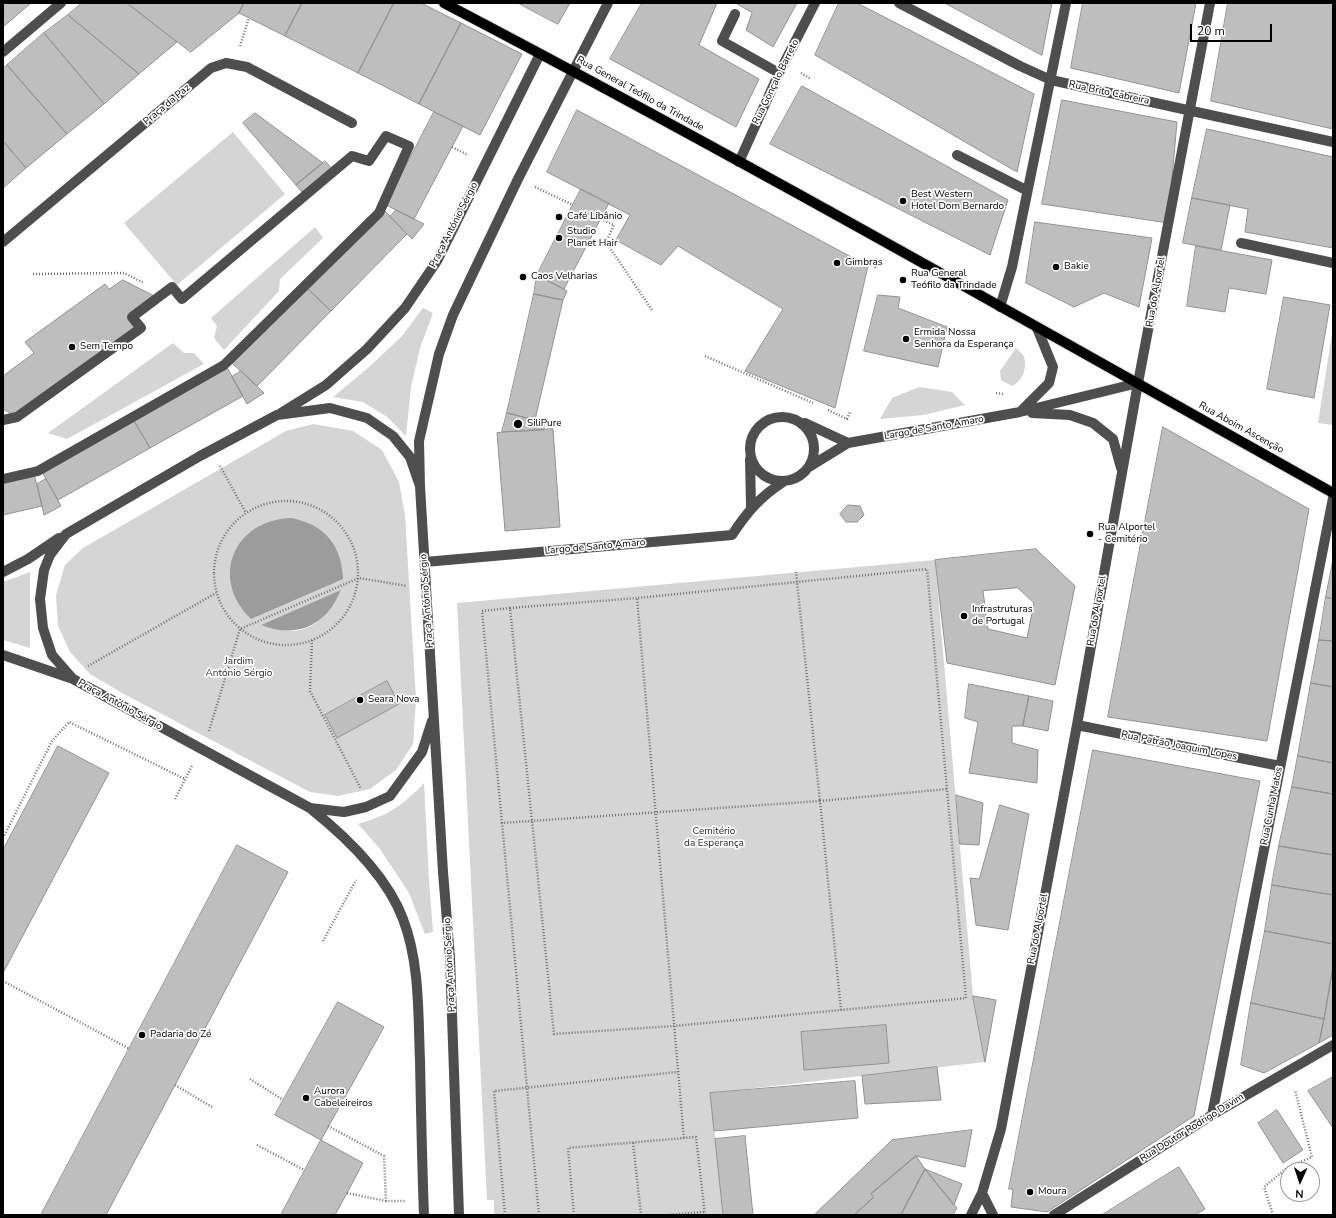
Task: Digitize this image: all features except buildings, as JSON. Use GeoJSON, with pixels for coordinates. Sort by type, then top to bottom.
{"type":"FeatureCollection","features":[{"type":"Feature","properties":{"kind":"main road","name":"Rua General Teófilo da Trindade"},"geometry":{"type":"LineString","coordinates":[[444,3],[739,162],[1138,383]]}},
{"type":"Feature","properties":{"kind":"main road","name":"Rua Aboim Ascenção"},"geometry":{"type":"LineString","coordinates":[[1138,383],[1333,493]]}},
{"type":"Feature","properties":{"kind":"street"},"geometry":{"type":"LineString","coordinates":[[3,52],[61,3]]}},
{"type":"Feature","properties":{"kind":"street","name":"Praça António Sérgio"},"geometry":{"type":"LineString","coordinates":[[459,1215],[450,958],[420,486],[419,441],[439,354],[453,315],[518,179],[608,3]]}},
{"type":"Feature","properties":{"kind":"street","name":"Rua Gonçalo Barreto"},"geometry":{"type":"LineString","coordinates":[[739,162],[778,73],[815,3]]}},
{"type":"Feature","properties":{"kind":"street","name":"Rua Brito Cabreira"},"geometry":{"type":"LineString","coordinates":[[899,3],[1020,66],[1051,80],[1333,142]]}},
{"type":"Feature","properties":{"kind":"street"},"geometry":{"type":"LineString","coordinates":[[1000,307],[1012,267],[1026,190],[1051,80],[1066,3]]}},
{"type":"Feature","properties":{"kind":"street","name":"Rua do Alportel"},"geometry":{"type":"LineString","coordinates":[[971,1215],[982,1193],[1001,1129],[1077,725],[1138,383],[1210,3]]}},
{"type":"Feature","properties":{"kind":"street"},"geometry":{"type":"LineString","coordinates":[[735,14],[722,41],[778,73]]}},
{"type":"Feature","properties":{"kind":"street","name":"Praça António Sérgio"},"geometry":{"type":"LineString","coordinates":[[424,1215],[418,1004],[414,961],[403,919],[386,886],[337,830],[310,808],[73,679],[52,655],[43,628],[40,600],[44,570],[50,555],[66,534],[212,450],[277,415],[326,385],[367,349],[405,308],[437,261],[540,54]]}},
{"type":"Feature","properties":{"kind":"street","name":"Praça da Paz"},"geometry":{"type":"LineString","coordinates":[[3,242],[211,68],[226,63],[247,67],[352,123]]}},
{"type":"Feature","properties":{"kind":"street"},"geometry":{"type":"LineString","coordinates":[[3,420],[18,417],[141,328],[132,317],[172,287],[182,299],[352,156],[369,161],[386,136],[409,146],[379,213],[224,365],[38,471],[3,479]]}},
{"type":"Feature","properties":{"kind":"street"},"geometry":{"type":"LineString","coordinates":[[957,155],[1026,190]]}},
{"type":"Feature","properties":{"kind":"street"},"geometry":{"type":"LineString","coordinates":[[1241,244],[1333,263]]}},
{"type":"Feature","properties":{"kind":"street"},"geometry":{"type":"LineString","coordinates":[[1020,412],[1049,383],[1053,367],[1037,328]]}},
{"type":"Feature","properties":{"kind":"street"},"geometry":{"type":"LineString","coordinates":[[1020,412],[1138,383]]}},
{"type":"Feature","properties":{"kind":"street","name":"Praça António Sérgio"},"geometry":{"type":"LineString","coordinates":[[277,415],[330,408],[367,418],[394,436],[410,457],[420,486]]}},
{"type":"Feature","properties":{"kind":"street"},"geometry":{"type":"LineString","coordinates":[[1020,412],[1070,415],[1093,423],[1113,439],[1122,471]]}},
{"type":"Feature","properties":{"kind":"street","name":"Largo de Santo Amaro"},"geometry":{"type":"LineString","coordinates":[[848,443],[1020,412]]}},
{"type":"Feature","properties":{"kind":"street"},"geometry":{"type":"LineString","coordinates":[[751,507],[750,445],[754,434],[762,423],[777,417],[794,418],[848,443]]}},
{"type":"Feature","properties":{"kind":"street"},"geometry":{"type":"LineString","coordinates":[[751,507],[769,491],[783,482],[804,474],[815,455],[814,440],[808,429],[800,421],[794,418]]}},
{"type":"Feature","properties":{"kind":"street"},"geometry":{"type":"LineString","coordinates":[[809,467],[848,443]]}},
{"type":"Feature","properties":{"kind":"street"},"geometry":{"type":"LineString","coordinates":[[750,453],[756,469],[768,478],[783,482]]}},
{"type":"Feature","properties":{"kind":"street","name":"Rua Cunha Matos"},"geometry":{"type":"LineString","coordinates":[[1212,1115],[1333,498]]}},
{"type":"Feature","properties":{"kind":"street","name":"Largo de Santo Amaro"},"geometry":{"type":"LineString","coordinates":[[425,562],[732,535],[751,507]]}},
{"type":"Feature","properties":{"kind":"street"},"geometry":{"type":"LineString","coordinates":[[3,572],[28,559],[66,534]]}},
{"type":"Feature","properties":{"kind":"street"},"geometry":{"type":"LineString","coordinates":[[3,655],[73,679]]}},
{"type":"Feature","properties":{"kind":"street","name":"Praça António Sérgio"},"geometry":{"type":"LineString","coordinates":[[310,808],[344,812],[370,805],[390,796],[422,752],[434,715]]}},
{"type":"Feature","properties":{"kind":"street","name":"Rua Patrão Joaquim Lopes"},"geometry":{"type":"LineString","coordinates":[[1077,725],[1280,766]]}},
{"type":"Feature","properties":{"kind":"street","name":"Rua Doutor Rodrigo Davim"},"geometry":{"type":"LineString","coordinates":[[1054,1215],[1212,1115],[1333,1045]]}},
{"type":"Feature","properties":{"kind":"street"},"geometry":{"type":"LineString","coordinates":[[982,1193],[993,1215]]}},
{"type":"Feature","properties":{"kind":"path"},"geometry":{"type":"LineString","coordinates":[[234,64],[249,18]]}},
{"type":"Feature","properties":{"kind":"path"},"geometry":{"type":"LineString","coordinates":[[518,179],[573,205]]}},
{"type":"Feature","properties":{"kind":"path"},"geometry":{"type":"LineString","coordinates":[[601,219],[614,225],[606,242],[652,310]]}},
{"type":"Feature","properties":{"kind":"path"},"geometry":{"type":"LineString","coordinates":[[33,274],[124,273],[164,294]]}},
{"type":"Feature","properties":{"kind":"path"},"geometry":{"type":"LineString","coordinates":[[705,356],[820,407]]}},
{"type":"Feature","properties":{"kind":"path"},"geometry":{"type":"LineString","coordinates":[[827,410],[847,419],[850,412]]}},
{"type":"Feature","properties":{"kind":"path"},"geometry":{"type":"LineString","coordinates":[[212,450],[246,513]]}},
{"type":"Feature","properties":{"kind":"path"},"geometry":{"type":"LineString","coordinates":[[282,501],[300,502],[318,508],[333,518],[346,532],[354,548],[358,578],[352,603],[342,618],[329,631],[312,640],[294,645],[275,644],[257,639],[240,629],[227,615],[216,593],[214,579],[215,560],[220,542],[231,525],[246,513],[263,504],[282,501]]}},
{"type":"Feature","properties":{"kind":"path"},"geometry":{"type":"LineString","coordinates":[[510,608],[554,1034],[674,1026],[966,998],[928,569],[637,598],[510,608],[482,611],[539,1215]]}},
{"type":"Feature","properties":{"kind":"path"},"geometry":{"type":"LineString","coordinates":[[796,572],[841,1010]]}},
{"type":"Feature","properties":{"kind":"path"},"geometry":{"type":"LineString","coordinates":[[175,799],[207,738],[240,629],[358,578],[410,586]]}},
{"type":"Feature","properties":{"kind":"path"},"geometry":{"type":"LineString","coordinates":[[73,679],[85,667],[216,593]]}},
{"type":"Feature","properties":{"kind":"path"},"geometry":{"type":"LineString","coordinates":[[637,598],[684,1139]]}},
{"type":"Feature","properties":{"kind":"path"},"geometry":{"type":"LineString","coordinates":[[312,640],[310,691],[370,805]]}},
{"type":"Feature","properties":{"kind":"path"},"geometry":{"type":"LineString","coordinates":[[3,838],[52,741],[69,722],[185,779]]}},
{"type":"Feature","properties":{"kind":"path"},"geometry":{"type":"LineString","coordinates":[[502,823],[820,801],[948,789]]}},
{"type":"Feature","properties":{"kind":"path"},"geometry":{"type":"LineString","coordinates":[[323,941],[366,862]]}},
{"type":"Feature","properties":{"kind":"path"},"geometry":{"type":"LineString","coordinates":[[3,981],[130,1049]]}},
{"type":"Feature","properties":{"kind":"path"},"geometry":{"type":"LineString","coordinates":[[1273,1215],[1264,1187],[1287,1168],[1312,1157],[1290,1070]]}},
{"type":"Feature","properties":{"kind":"path"},"geometry":{"type":"LineString","coordinates":[[505,1215],[494,1091],[678,1072]]}},
{"type":"Feature","properties":{"kind":"path"},"geometry":{"type":"LineString","coordinates":[[250,1079],[283,1100]]}},
{"type":"Feature","properties":{"kind":"path"},"geometry":{"type":"LineString","coordinates":[[175,1085],[212,1108]]}},
{"type":"Feature","properties":{"kind":"path"},"geometry":{"type":"LineString","coordinates":[[328,1126],[384,1156],[386,1201]]}},
{"type":"Feature","properties":{"kind":"path"},"geometry":{"type":"LineString","coordinates":[[574,1215],[568,1148],[696,1137],[704,1213],[667,1215]]}},
{"type":"Feature","properties":{"kind":"path"},"geometry":{"type":"LineString","coordinates":[[633,1143],[641,1215]]}},
{"type":"Feature","properties":{"kind":"path"},"geometry":{"type":"LineString","coordinates":[[257,1145],[304,1170]]}},
{"type":"Feature","properties":{"kind":"path"},"geometry":{"type":"LineString","coordinates":[[347,1193],[386,1201],[424,1200]]}},
{"type":"Feature","properties":{"kind":"green space"},"geometry":{"type":"Polygon","coordinates":[[[233,132],[285,194],[177,285],[124,223],[233,132]]]}},
{"type":"Feature","properties":{"kind":"green space"},"geometry":{"type":"Polygon","coordinates":[[[315,227],[323,238],[280,279],[279,291],[224,350],[214,338],[217,326],[211,318],[315,227]]]}},
{"type":"Feature","properties":{"kind":"green space"},"geometry":{"type":"Polygon","coordinates":[[[423,308],[433,313],[420,348],[411,387],[406,436],[387,417],[363,402],[333,397],[368,368],[402,336],[423,308]]]}},
{"type":"Feature","properties":{"kind":"green space"},"geometry":{"type":"Polygon","coordinates":[[[1333,327],[1333,425],[1318,423],[1333,327]]]}},
{"type":"Feature","properties":{"kind":"green space"},"geometry":{"type":"Polygon","coordinates":[[[173,343],[184,353],[194,353],[204,364],[67,439],[48,433],[173,343]]]}},
{"type":"Feature","properties":{"kind":"green space"},"geometry":{"type":"Polygon","coordinates":[[[1016,348],[1021,352],[1025,359],[1025,369],[1019,381],[1012,386],[1001,380],[1000,371],[1016,348]]]}},
{"type":"Feature","properties":{"kind":"green space"},"geometry":{"type":"Polygon","coordinates":[[[919,387],[952,392],[965,405],[924,415],[880,419],[892,398],[919,387]]]}},
{"type":"Feature","properties":{"kind":"green space","name":"Jardim António Sérgio"},"geometry":{"type":"Polygon","coordinates":[[[313,424],[353,431],[382,450],[399,482],[405,515],[416,699],[413,744],[396,770],[370,789],[338,796],[310,792],[122,693],[90,674],[70,652],[58,626],[56,595],[65,565],[83,548],[286,431],[313,424]],[[341,591],[261,625],[288,631],[301,630],[309,627],[328,612],[341,591]],[[387,681],[325,715],[337,738],[399,704],[387,681]]]}},
{"type":"Feature","properties":{"kind":"green space","name":"Cemitério da Esperança"},"geometry":{"type":"Polygon","coordinates":[[[935,560],[973,996],[985,1062],[711,1093],[723,1215],[494,1215],[494,1200],[487,1200],[457,603],[935,560]]]}},
{"type":"Feature","properties":{"kind":"green space"},"geometry":{"type":"Polygon","coordinates":[[[30,572],[30,648],[3,640],[3,582],[30,572]]]}},
{"type":"Feature","properties":{"kind":"green space"},"geometry":{"type":"Polygon","coordinates":[[[424,783],[433,932],[425,934],[409,893],[380,849],[358,824],[369,821],[394,809],[409,798],[424,783]]]}},
{"type":"Feature","properties":{"kind":"shaded area"},"geometry":{"type":"Polygon","coordinates":[[[291,518],[313,525],[329,538],[335,546],[339,556],[343,579],[251,619],[238,603],[232,586],[230,570],[234,554],[242,540],[255,529],[271,521],[291,518]]]}},
{"type":"Feature","properties":{"kind":"shaded area"},"geometry":{"type":"Polygon","coordinates":[[[341,590],[327,613],[319,621],[309,626],[298,630],[287,630],[274,629],[261,625],[341,590]]]}},
{"type":"Feature","properties":{"kind":"place","name":"Best Western Hotel Dom Bernardo"},"geometry":{"type":"Point","coordinates":[903,201]}},
{"type":"Feature","properties":{"kind":"place","name":"Café Libânio"},"geometry":{"type":"Point","coordinates":[559,217]}},
{"type":"Feature","properties":{"kind":"place","name":"Studio Planet Hair"},"geometry":{"type":"Point","coordinates":[559,238]}},
{"type":"Feature","properties":{"kind":"place","name":"Gimbras"},"geometry":{"type":"Point","coordinates":[837,263]}},
{"type":"Feature","properties":{"kind":"place","name":"Bakie"},"geometry":{"type":"Point","coordinates":[1056,267]}},
{"type":"Feature","properties":{"kind":"place","name":"Caos Velharias"},"geometry":{"type":"Point","coordinates":[523,277]}},
{"type":"Feature","properties":{"kind":"place","name":"Rua General Teófilo da Trindade"},"geometry":{"type":"Point","coordinates":[903,280]}},
{"type":"Feature","properties":{"kind":"place","name":"Ermida Nossa Senhora da Esperança"},"geometry":{"type":"Point","coordinates":[906,339]}},
{"type":"Feature","properties":{"kind":"place","name":"Sem Tempo"},"geometry":{"type":"Point","coordinates":[72,347]}},
{"type":"Feature","properties":{"kind":"place","name":"SiliPure"},"geometry":{"type":"Point","coordinates":[518,424]}},
{"type":"Feature","properties":{"kind":"place","name":"Rua Alportel - Cemitério"},"geometry":{"type":"Point","coordinates":[1090,534]}},
{"type":"Feature","properties":{"kind":"place","name":"Infrastruturas de Portugal"},"geometry":{"type":"Point","coordinates":[964,616]}},
{"type":"Feature","properties":{"kind":"place","name":"Seara Nova"},"geometry":{"type":"Point","coordinates":[360,700]}},
{"type":"Feature","properties":{"kind":"place","name":"Padaria do Zé"},"geometry":{"type":"Point","coordinates":[142,1035]}},
{"type":"Feature","properties":{"kind":"place","name":"Aurora Cabeleireiros"},"geometry":{"type":"Point","coordinates":[306,1098]}},
{"type":"Feature","properties":{"kind":"place","name":"Moura"},"geometry":{"type":"Point","coordinates":[1030,1192]}}]}
